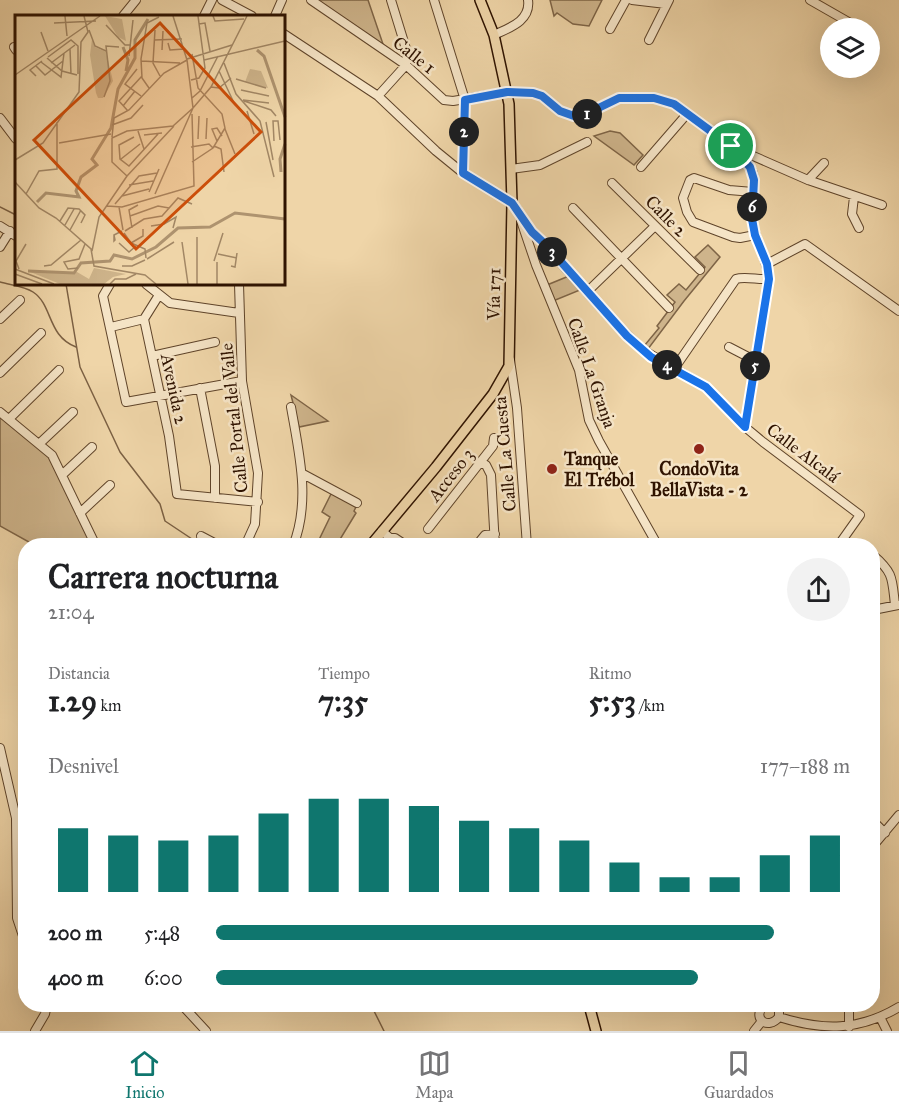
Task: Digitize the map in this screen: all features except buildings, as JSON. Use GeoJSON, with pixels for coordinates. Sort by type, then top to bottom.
{"type":"FeatureCollection","features":[{"type":"Feature","properties":{"kind":"main road","name":"Vía 171"},"geometry":{"type":"LineString","coordinates":[[376,538],[436,467],[493,394],[510,359],[512,169],[509,104],[494,35],[480,0]]}},
{"type":"Feature","properties":{"kind":"main road"},"geometry":{"type":"LineString","coordinates":[[591,1012],[596,1031]]}},
{"type":"Feature","properties":{"kind":"street"},"geometry":{"type":"LineString","coordinates":[[124,15],[136,0]]}},
{"type":"Feature","properties":{"kind":"street"},"geometry":{"type":"LineString","coordinates":[[204,15],[212,0]]}},
{"type":"Feature","properties":{"kind":"street"},"geometry":{"type":"LineString","coordinates":[[222,0],[250,15]]}},
{"type":"Feature","properties":{"kind":"street"},"geometry":{"type":"LineString","coordinates":[[274,15],[282,0]]}},
{"type":"Feature","properties":{"kind":"street","name":"Calle 1"},"geometry":{"type":"LineString","coordinates":[[311,0],[406,65],[444,100],[465,100],[507,92],[533,93],[542,96],[560,111],[582,116],[619,98],[654,98],[674,104],[687,114]]}},
{"type":"Feature","properties":{"kind":"street"},"geometry":{"type":"LineString","coordinates":[[378,96],[406,65],[407,52],[391,0]]}},
{"type":"Feature","properties":{"kind":"street"},"geometry":{"type":"LineString","coordinates":[[610,29],[626,0]]}},
{"type":"Feature","properties":{"kind":"street"},"geometry":{"type":"LineString","coordinates":[[632,0],[668,2],[648,40]]}},
{"type":"Feature","properties":{"kind":"street"},"geometry":{"type":"LineString","coordinates":[[810,0],[842,18]]}},
{"type":"Feature","properties":{"kind":"street"},"geometry":{"type":"LineString","coordinates":[[436,1],[465,100],[463,173]]}},
{"type":"Feature","properties":{"kind":"street"},"geometry":{"type":"LineString","coordinates":[[494,35],[516,25],[526,15],[529,3]]}},
{"type":"Feature","properties":{"kind":"street"},"geometry":{"type":"LineString","coordinates":[[285,35],[378,96],[436,151],[463,173],[512,203]]}},
{"type":"Feature","properties":{"kind":"street"},"geometry":{"type":"LineString","coordinates":[[641,167],[687,114],[731,146],[750,167],[754,180],[752,219],[755,235],[767,264],[769,279],[745,427]]}},
{"type":"Feature","properties":{"kind":"street"},"geometry":{"type":"LineString","coordinates":[[0,118],[15,138]]}},
{"type":"Feature","properties":{"kind":"street"},"geometry":{"type":"LineString","coordinates":[[512,169],[540,165],[587,142]]}},
{"type":"Feature","properties":{"kind":"street"},"geometry":{"type":"LineString","coordinates":[[731,146],[808,180],[882,205]]}},
{"type":"Feature","properties":{"kind":"street"},"geometry":{"type":"LineString","coordinates":[[808,180],[824,163]]}},
{"type":"Feature","properties":{"kind":"street"},"geometry":{"type":"LineString","coordinates":[[753,192],[729,190],[694,178],[690,180],[683,204],[689,218],[700,225],[733,237],[755,235]]}},
{"type":"Feature","properties":{"kind":"street","name":"Calle 2"},"geometry":{"type":"LineString","coordinates":[[612,183],[699,270]]}},
{"type":"Feature","properties":{"kind":"street"},"geometry":{"type":"LineString","coordinates":[[854,197],[852,214],[860,228]]}},
{"type":"Feature","properties":{"kind":"street","name":"Calle La Granja"},"geometry":{"type":"LineString","coordinates":[[512,203],[579,370],[589,420],[654,538]]}},
{"type":"Feature","properties":{"kind":"street"},"geometry":{"type":"LineString","coordinates":[[573,208],[669,308]]}},
{"type":"Feature","properties":{"kind":"street","name":"Calle Alcalá"},"geometry":{"type":"LineString","coordinates":[[519,216],[627,336],[651,357],[706,387],[745,427],[860,515],[844,538]]}},
{"type":"Feature","properties":{"kind":"street"},"geometry":{"type":"LineString","coordinates":[[0,226],[14,233],[0,247]]}},
{"type":"Feature","properties":{"kind":"street"},"geometry":{"type":"LineString","coordinates":[[588,291],[655,226]]}},
{"type":"Feature","properties":{"kind":"street"},"geometry":{"type":"LineString","coordinates":[[529,245],[532,240],[540,240]]}},
{"type":"Feature","properties":{"kind":"street"},"geometry":{"type":"LineString","coordinates":[[767,264],[805,244],[899,311]]}},
{"type":"Feature","properties":{"kind":"street"},"geometry":{"type":"LineString","coordinates":[[674,369],[736,279],[769,279]]}},
{"type":"Feature","properties":{"kind":"street"},"geometry":{"type":"LineString","coordinates":[[109,285],[103,296],[126,402],[242,381]]}},
{"type":"Feature","properties":{"kind":"street"},"geometry":{"type":"LineString","coordinates":[[147,285],[170,303],[239,313]]}},
{"type":"Feature","properties":{"kind":"street","name":"Calle Portal del Valle"},"geometry":{"type":"LineString","coordinates":[[239,285],[242,381],[258,472],[255,524],[249,538]]}},
{"type":"Feature","properties":{"kind":"street"},"geometry":{"type":"LineString","coordinates":[[111,327],[144,319],[159,295]]}},
{"type":"Feature","properties":{"kind":"street"},"geometry":{"type":"LineString","coordinates":[[0,319],[20,300]]}},
{"type":"Feature","properties":{"kind":"street","name":"Avenida 2"},"geometry":{"type":"LineString","coordinates":[[144,319],[176,473],[177,494],[215,498]]}},
{"type":"Feature","properties":{"kind":"street"},"geometry":{"type":"LineString","coordinates":[[0,373],[41,333]]}},
{"type":"Feature","properties":{"kind":"street"},"geometry":{"type":"LineString","coordinates":[[152,356],[215,342]]}},
{"type":"Feature","properties":{"kind":"street"},"geometry":{"type":"LineString","coordinates":[[729,347],[756,361]]}},
{"type":"Feature","properties":{"kind":"street","name":"Calle La Cuesta"},"geometry":{"type":"LineString","coordinates":[[510,359],[517,408],[526,538]]}},
{"type":"Feature","properties":{"kind":"street"},"geometry":{"type":"LineString","coordinates":[[9,419],[59,370]]}},
{"type":"Feature","properties":{"kind":"street"},"geometry":{"type":"LineString","coordinates":[[200,388],[215,466],[215,498],[258,501]]}},
{"type":"Feature","properties":{"kind":"street"},"geometry":{"type":"LineString","coordinates":[[291,407],[303,474],[300,518],[294,538]]}},
{"type":"Feature","properties":{"kind":"street"},"geometry":{"type":"LineString","coordinates":[[0,411],[52,455],[92,538]]}},
{"type":"Feature","properties":{"kind":"street"},"geometry":{"type":"LineString","coordinates":[[39,444],[73,412]]}},
{"type":"Feature","properties":{"kind":"street","name":"Acceso 3"},"geometry":{"type":"LineString","coordinates":[[428,529],[493,446],[494,438]]}},
{"type":"Feature","properties":{"kind":"street"},"geometry":{"type":"LineString","coordinates":[[62,476],[92,447]]}},
{"type":"Feature","properties":{"kind":"street"},"geometry":{"type":"LineString","coordinates":[[480,462],[486,465],[491,475],[495,538]]}},
{"type":"Feature","properties":{"kind":"street"},"geometry":{"type":"LineString","coordinates":[[303,474],[357,503]]}},
{"type":"Feature","properties":{"kind":"street"},"geometry":{"type":"LineString","coordinates":[[80,513],[110,485]]}},
{"type":"Feature","properties":{"kind":"street"},"geometry":{"type":"LineString","coordinates":[[381,531],[387,538]]}},
{"type":"Feature","properties":{"kind":"street"},"geometry":{"type":"LineString","coordinates":[[483,538],[485,535],[495,534]]}},
{"type":"Feature","properties":{"kind":"street"},"geometry":{"type":"LineString","coordinates":[[201,536],[205,538]]}},
{"type":"Feature","properties":{"kind":"street"},"geometry":{"type":"LineString","coordinates":[[880,562],[888,569],[891,576],[897,605],[880,608]]}},
{"type":"Feature","properties":{"kind":"street"},"geometry":{"type":"LineString","coordinates":[[0,748],[16,818],[18,921]]}},
{"type":"Feature","properties":{"kind":"street"},"geometry":{"type":"LineString","coordinates":[[880,838],[899,815]]}},
{"type":"Feature","properties":{"kind":"street"},"geometry":{"type":"LineString","coordinates":[[880,828],[885,833]]}},
{"type":"Feature","properties":{"kind":"street"},"geometry":{"type":"LineString","coordinates":[[779,1017],[805,1025],[827,1028],[849,1027],[881,1019],[899,1007]]}},
{"type":"Feature","properties":{"kind":"street"},"geometry":{"type":"LineString","coordinates":[[35,1031],[45,1012]]}},
{"type":"Feature","properties":{"kind":"street"},"geometry":{"type":"LineString","coordinates":[[188,1012],[206,1031]]}},
{"type":"Feature","properties":{"kind":"street"},"geometry":{"type":"LineString","coordinates":[[759,1012],[762,1021],[771,1024],[779,1017],[779,1012]]}},
{"type":"Feature","properties":{"kind":"street"},"geometry":{"type":"LineString","coordinates":[[849,1012],[849,1027]]}},
{"type":"Feature","properties":{"kind":"street"},"geometry":{"type":"LineString","coordinates":[[881,1019],[887,1031]]}},
{"type":"Feature","properties":{"kind":"street"},"geometry":{"type":"LineString","coordinates":[[754,1031],[762,1021]]}},
{"type":"Feature","properties":{"kind":"shaded area"},"geometry":{"type":"Polygon","coordinates":[[[316,0],[368,0],[384,47],[316,0]]]}},
{"type":"Feature","properties":{"kind":"shaded area"},"geometry":{"type":"Polygon","coordinates":[[[550,0],[602,0],[589,26],[573,24],[557,13],[554,16],[550,0]]]}},
{"type":"Feature","properties":{"kind":"shaded area"},"geometry":{"type":"Polygon","coordinates":[[[610,131],[620,133],[643,155],[634,165],[594,136],[610,131]]]}},
{"type":"Feature","properties":{"kind":"shaded area"},"geometry":{"type":"Polygon","coordinates":[[[708,245],[720,257],[648,349],[644,346],[659,328],[657,326],[675,302],[667,295],[679,284],[686,290],[705,267],[695,257],[708,245]]]}},
{"type":"Feature","properties":{"kind":"shaded area"},"geometry":{"type":"Polygon","coordinates":[[[569,276],[580,290],[553,301],[547,285],[569,276]]]}},
{"type":"Feature","properties":{"kind":"shaded area"},"geometry":{"type":"Polygon","coordinates":[[[291,395],[328,421],[299,427],[291,395]]]}},
{"type":"Feature","properties":{"kind":"shaded area"},"geometry":{"type":"Polygon","coordinates":[[[0,416],[51,458],[89,538],[22,538],[0,526],[0,416]]]}},
{"type":"Feature","properties":{"kind":"shaded area"},"geometry":{"type":"Polygon","coordinates":[[[332,492],[356,507],[354,511],[356,513],[341,538],[320,538],[330,517],[322,512],[332,492]]]}},
{"type":"Feature","properties":{"kind":"waterway"},"geometry":{"type":"LineString","coordinates":[[0,207],[15,214]]}},
{"type":"Feature","properties":{"kind":"waterway"},"geometry":{"type":"LineString","coordinates":[[0,282],[33,292],[44,305],[60,336],[76,347]]}},
{"type":"Feature","properties":{"kind":"waterway"},"geometry":{"type":"LineString","coordinates":[[66,285],[80,367],[120,452],[160,504],[165,521],[190,538]]}},
{"type":"Feature","properties":{"kind":"waterway"},"geometry":{"type":"LineString","coordinates":[[374,1012],[384,1031]]}},
{"type":"Feature","properties":{"kind":"place","name":"CondoVita BellaVista - 2"},"geometry":{"type":"Point","coordinates":[699,449]}},
{"type":"Feature","properties":{"kind":"place","name":"Tanque El Trébol"},"geometry":{"type":"Point","coordinates":[552,469]}},
{"type":"Feature","properties":{"kind":"route"},"geometry":{"type":"LineString","coordinates":[[507,92],[533,93],[542,96],[566,114],[582,116],[619,98],[654,98],[674,104],[731,146],[753,173],[752,219],[755,235],[767,264],[769,279],[745,427],[706,387],[651,357],[627,336],[532,232],[512,203],[463,173],[465,100],[507,92]]}}]}
